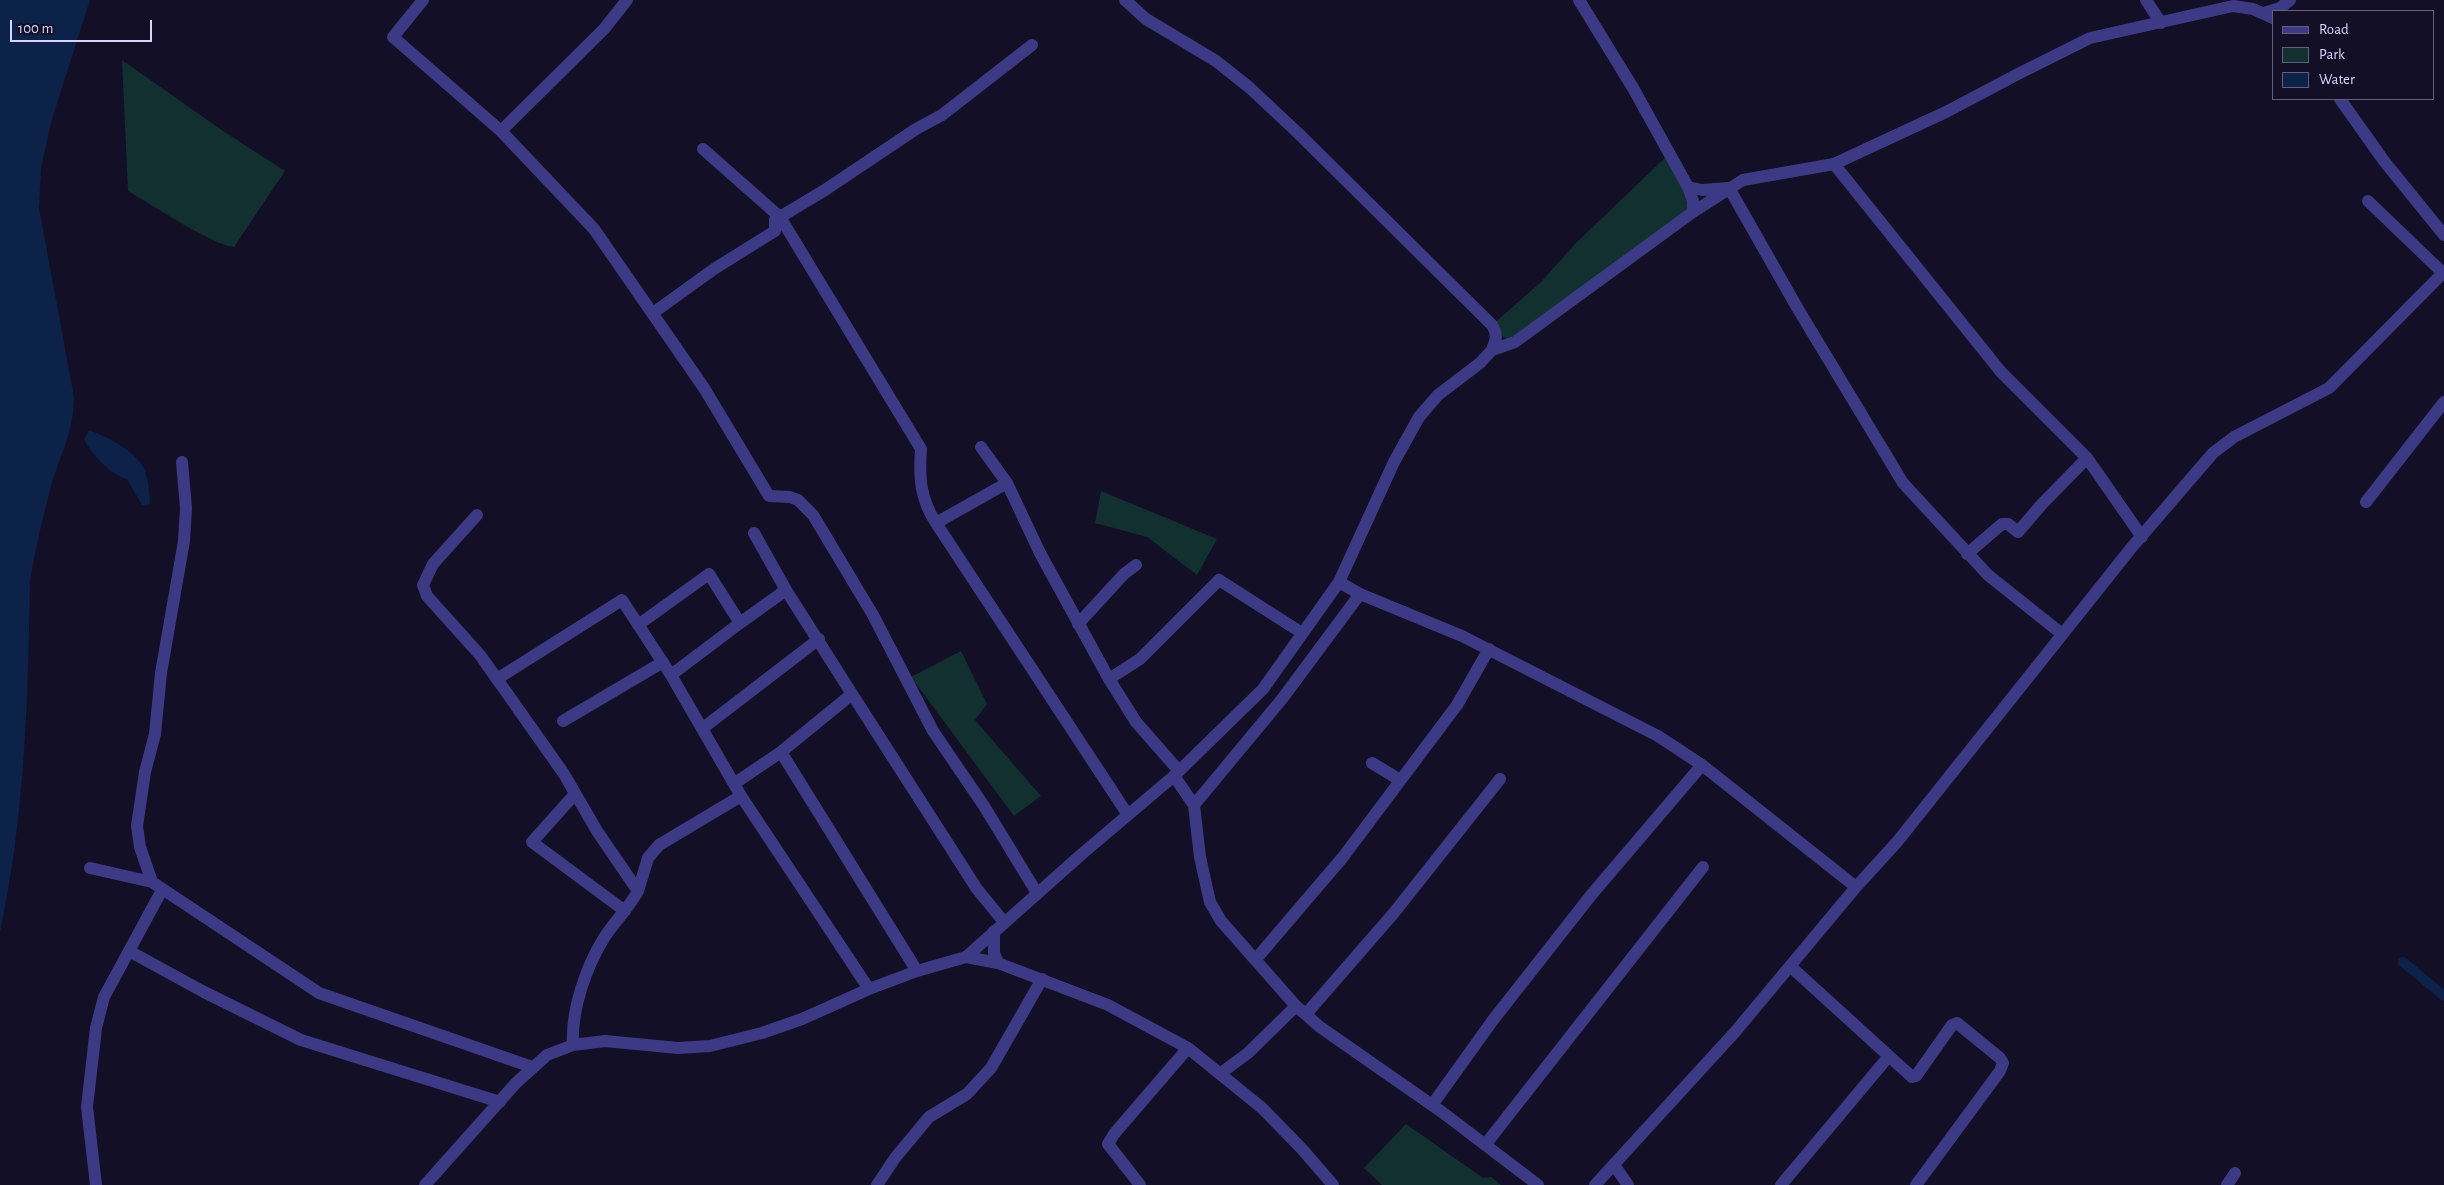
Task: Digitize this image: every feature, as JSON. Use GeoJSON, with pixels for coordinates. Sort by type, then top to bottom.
{"type":"FeatureCollection","features":[{"type":"Feature","properties":{"kind":"street"},"geometry":{"type":"LineString","coordinates":[[423,0],[393,37],[501,131],[594,229],[704,388],[769,496],[790,497],[798,500],[813,515],[873,615],[933,731],[984,806],[1038,893]]}},
{"type":"Feature","properties":{"kind":"street"},"geometry":{"type":"LineString","coordinates":[[501,131],[604,29],[627,0]]}},
{"type":"Feature","properties":{"kind":"street"},"geometry":{"type":"LineString","coordinates":[[1579,0],[1633,88],[1688,187],[1693,201],[1693,212]]}},
{"type":"Feature","properties":{"kind":"street"},"geometry":{"type":"LineString","coordinates":[[2146,0],[2162,24]]}},
{"type":"Feature","properties":{"kind":"street"},"geometry":{"type":"LineString","coordinates":[[1133,3],[1169,35],[1187,42],[1216,61],[1250,88],[1482,313],[1496,332],[1515,342]]}},
{"type":"Feature","properties":{"kind":"street"},"geometry":{"type":"LineString","coordinates":[[1492,350],[1504,348],[1515,342],[1693,212],[1743,180],[1834,164],[1946,112],[2090,38],[2162,24],[2230,3],[2269,15]]}},
{"type":"Feature","properties":{"kind":"street"},"geometry":{"type":"LineString","coordinates":[[2276,10],[2288,5]]}},
{"type":"Feature","properties":{"kind":"street"},"geometry":{"type":"LineString","coordinates":[[653,313],[714,269],[775,231],[775,220],[916,129],[942,115],[1032,45]]}},
{"type":"Feature","properties":{"kind":"street"},"geometry":{"type":"LineString","coordinates":[[2341,100],[2384,161],[2444,235]]}},
{"type":"Feature","properties":{"kind":"street"},"geometry":{"type":"LineString","coordinates":[[703,149],[780,217],[921,449],[919,478],[927,510],[1128,814]]}},
{"type":"Feature","properties":{"kind":"street"},"geometry":{"type":"LineString","coordinates":[[1834,164],[2001,372],[2087,458],[2142,537]]}},
{"type":"Feature","properties":{"kind":"street"},"geometry":{"type":"LineString","coordinates":[[1688,187],[1702,190],[1729,188]]}},
{"type":"Feature","properties":{"kind":"street"},"geometry":{"type":"LineString","coordinates":[[1729,188],[1798,309],[1903,483],[1988,575],[2062,634]]}},
{"type":"Feature","properties":{"kind":"street"},"geometry":{"type":"LineString","coordinates":[[1594,1185],[1735,1032],[1856,886],[1897,842],[2062,634],[2213,453],[2234,437],[2329,388],[2444,273],[2368,201]]}},
{"type":"Feature","properties":{"kind":"street"},"geometry":{"type":"LineString","coordinates":[[966,957],[1176,774],[1262,689],[1339,582],[1362,527],[1410,431],[1438,395],[1480,363],[1492,350],[1496,341],[1496,332]]}},
{"type":"Feature","properties":{"kind":"street"},"geometry":{"type":"LineString","coordinates":[[2366,502],[2444,402]]}},
{"type":"Feature","properties":{"kind":"street"},"geometry":{"type":"LineString","coordinates":[[981,447],[1007,483],[1040,553],[1110,679],[1136,722],[1176,774],[1194,805],[1200,857],[1210,902],[1222,921],[1301,1010],[1340,1042],[1432,1105],[1538,1185]]}},
{"type":"Feature","properties":{"kind":"street"},"geometry":{"type":"LineString","coordinates":[[1967,554],[2002,524],[2008,524],[2018,532],[2042,504],[2087,458]]}},
{"type":"Feature","properties":{"kind":"street"},"geometry":{"type":"LineString","coordinates":[[98,1183],[87,1107],[96,1028],[104,997],[129,951],[157,886],[140,847],[137,826],[145,772],[155,734],[161,672],[184,541],[186,508],[182,462]]}},
{"type":"Feature","properties":{"kind":"street"},"geometry":{"type":"LineString","coordinates":[[936,523],[1007,483]]}},
{"type":"Feature","properties":{"kind":"street"},"geometry":{"type":"LineString","coordinates":[[478,516],[432,564],[423,585],[427,596],[480,655],[575,794],[597,831],[638,891]]}},
{"type":"Feature","properties":{"kind":"street"},"geometry":{"type":"LineString","coordinates":[[754,533],[786,590],[977,889],[1004,922]]}},
{"type":"Feature","properties":{"kind":"street"},"geometry":{"type":"LineString","coordinates":[[1078,624],[1124,574],[1136,565]]}},
{"type":"Feature","properties":{"kind":"street"},"geometry":{"type":"LineString","coordinates":[[638,626],[709,574],[740,623]]}},
{"type":"Feature","properties":{"kind":"street"},"geometry":{"type":"LineString","coordinates":[[1110,679],[1140,659],[1219,580],[1302,633]]}},
{"type":"Feature","properties":{"kind":"street"},"geometry":{"type":"LineString","coordinates":[[1339,582],[1360,594],[1489,649],[1658,736],[1702,765],[1856,886]]}},
{"type":"Feature","properties":{"kind":"street"},"geometry":{"type":"LineString","coordinates":[[671,676],[786,590]]}},
{"type":"Feature","properties":{"kind":"street"},"geometry":{"type":"LineString","coordinates":[[1194,805],[1282,699],[1360,594]]}},
{"type":"Feature","properties":{"kind":"street"},"geometry":{"type":"LineString","coordinates":[[497,679],[622,600],[663,662],[742,796],[869,989]]}},
{"type":"Feature","properties":{"kind":"street"},"geometry":{"type":"LineString","coordinates":[[703,728],[819,639]]}},
{"type":"Feature","properties":{"kind":"street"},"geometry":{"type":"LineString","coordinates":[[1256,960],[1343,857],[1458,705],[1489,649]]}},
{"type":"Feature","properties":{"kind":"street"},"geometry":{"type":"LineString","coordinates":[[563,721],[663,662]]}},
{"type":"Feature","properties":{"kind":"street"},"geometry":{"type":"LineString","coordinates":[[735,784],[781,752],[852,694]]}},
{"type":"Feature","properties":{"kind":"street"},"geometry":{"type":"LineString","coordinates":[[781,752],[917,971]]}},
{"type":"Feature","properties":{"kind":"street"},"geometry":{"type":"LineString","coordinates":[[1372,763],[1400,780]]}},
{"type":"Feature","properties":{"kind":"street"},"geometry":{"type":"LineString","coordinates":[[1432,1105],[1493,1020],[1592,894],[1702,765]]}},
{"type":"Feature","properties":{"kind":"street"},"geometry":{"type":"LineString","coordinates":[[1221,1073],[1301,1010],[1393,914],[1500,779]]}},
{"type":"Feature","properties":{"kind":"street"},"geometry":{"type":"LineString","coordinates":[[575,794],[532,842],[625,911]]}},
{"type":"Feature","properties":{"kind":"street"},"geometry":{"type":"LineString","coordinates":[[573,1045],[572,1033],[578,1003],[589,969],[605,936],[638,891],[644,867],[659,845],[742,796]]}},
{"type":"Feature","properties":{"kind":"street"},"geometry":{"type":"LineString","coordinates":[[1485,1145],[1703,867]]}},
{"type":"Feature","properties":{"kind":"street"},"geometry":{"type":"LineString","coordinates":[[90,868],[157,886],[319,992],[532,1067]]}},
{"type":"Feature","properties":{"kind":"street"},"geometry":{"type":"LineString","coordinates":[[994,931],[994,953],[998,963]]}},
{"type":"Feature","properties":{"kind":"street"},"geometry":{"type":"LineString","coordinates":[[129,951],[204,992],[301,1040],[500,1102]]}},
{"type":"Feature","properties":{"kind":"street"},"geometry":{"type":"LineString","coordinates":[[425,1185],[532,1067],[547,1055],[573,1045],[605,1041],[678,1048],[710,1046],[762,1033],[802,1019],[869,989],[917,971],[966,957],[998,963],[1108,1005],[1188,1048],[1262,1108],[1302,1149],[1333,1185]]}},
{"type":"Feature","properties":{"kind":"street"},"geometry":{"type":"LineString","coordinates":[[1790,966],[1889,1056],[1908,1076],[1916,1076],[1952,1025],[1957,1022],[2000,1058],[2002,1063],[2000,1071],[1916,1185]]}},
{"type":"Feature","properties":{"kind":"street"},"geometry":{"type":"LineString","coordinates":[[877,1185],[895,1158],[929,1117],[967,1094],[991,1068],[1042,979]]}},
{"type":"Feature","properties":{"kind":"street"},"geometry":{"type":"LineString","coordinates":[[1140,1185],[1108,1144],[1114,1134],[1188,1048]]}},
{"type":"Feature","properties":{"kind":"street"},"geometry":{"type":"LineString","coordinates":[[1781,1185],[1889,1056]]}},
{"type":"Feature","properties":{"kind":"street"},"geometry":{"type":"LineString","coordinates":[[1614,1165],[1628,1185]]}},
{"type":"Feature","properties":{"kind":"street"},"geometry":{"type":"LineString","coordinates":[[2227,1185],[2235,1173]]}},
{"type":"Feature","properties":{"kind":"green space"},"geometry":{"type":"Polygon","coordinates":[[[122,60],[223,131],[285,171],[234,247],[212,240],[128,191],[122,60]]]}},
{"type":"Feature","properties":{"kind":"green space"},"geometry":{"type":"Polygon","coordinates":[[[1669,154],[1693,212],[1508,340],[1496,332],[1492,325],[1541,282],[1576,243],[1669,154]]]}},
{"type":"Feature","properties":{"kind":"green space"},"geometry":{"type":"Polygon","coordinates":[[[1101,491],[1217,539],[1197,575],[1147,537],[1095,523],[1101,491]]]}},
{"type":"Feature","properties":{"kind":"green space"},"geometry":{"type":"Polygon","coordinates":[[[961,651],[987,704],[975,720],[1041,796],[1014,816],[911,677],[961,651]]]}},
{"type":"Feature","properties":{"kind":"green space"},"geometry":{"type":"Polygon","coordinates":[[[1406,1124],[1483,1178],[1491,1177],[1501,1185],[1382,1185],[1364,1168],[1406,1124]]]}},
{"type":"Feature","properties":{"kind":"water"},"geometry":{"type":"Polygon","coordinates":[[[0,0],[90,0],[52,119],[41,168],[39,208],[74,397],[72,422],[47,501],[30,581],[24,757],[15,845],[0,932],[0,0]]]}},
{"type":"Feature","properties":{"kind":"water"},"geometry":{"type":"Polygon","coordinates":[[[89,430],[118,444],[138,459],[147,479],[150,504],[142,505],[127,479],[108,469],[96,457],[84,439],[89,430]]]}},
{"type":"Feature","properties":{"kind":"waterway"},"geometry":{"type":"LineString","coordinates":[[2403,962],[2444,996]]}}]}
